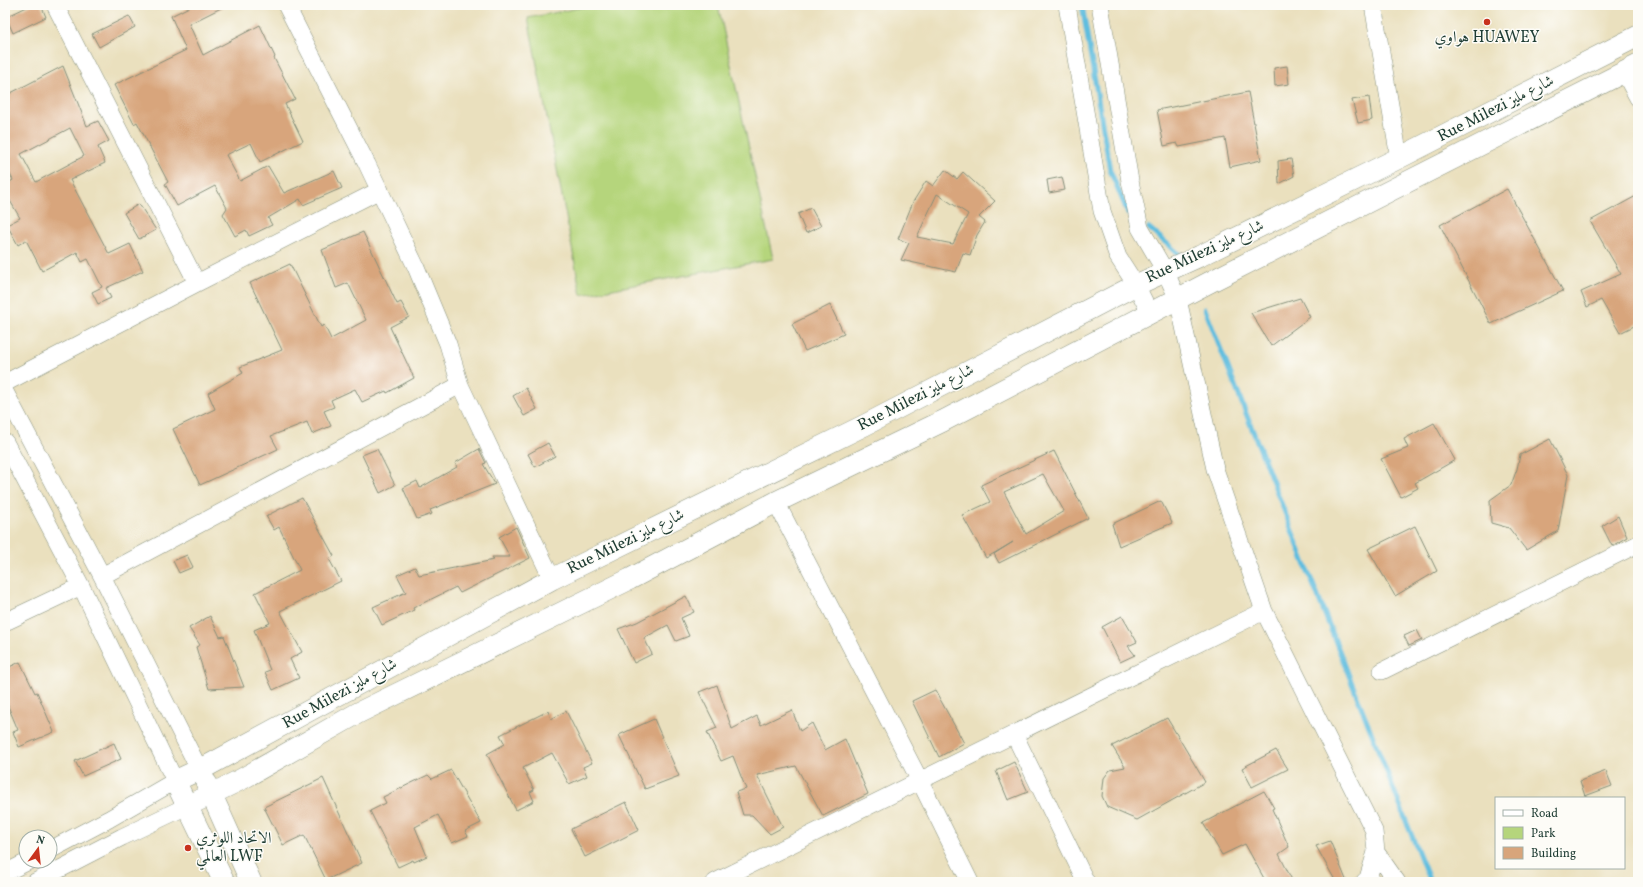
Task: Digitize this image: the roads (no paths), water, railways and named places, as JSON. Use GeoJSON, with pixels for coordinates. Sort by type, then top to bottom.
{"type":"FeatureCollection","features":[{"type":"Feature","properties":{"kind":"street"},"geometry":{"type":"LineString","coordinates":[[55,5],[197,283]]}},
{"type":"Feature","properties":{"kind":"street"},"geometry":{"type":"LineString","coordinates":[[286,5],[380,190],[416,267],[448,344],[460,384],[552,578]]}},
{"type":"Feature","properties":{"kind":"street"},"geometry":{"type":"LineString","coordinates":[[1067,5],[1102,211],[1118,257],[1136,285],[1150,314]]}},
{"type":"Feature","properties":{"kind":"street"},"geometry":{"type":"LineString","coordinates":[[1100,5],[1127,165],[1140,228],[1165,271],[1178,299],[1215,469],[1264,611],[1374,831],[1376,852],[1368,878],[1364,882]]}},
{"type":"Feature","properties":{"kind":"street"},"geometry":{"type":"LineString","coordinates":[[1373,5],[1399,158]]}},
{"type":"Feature","properties":{"kind":"street","name":"Rue Milezi شارع مليز"},"geometry":{"type":"LineString","coordinates":[[174,781],[199,769],[552,578],[865,425],[1136,285],[1200,256],[1399,158],[1638,36]]}},
{"type":"Feature","properties":{"kind":"street"},"geometry":{"type":"LineString","coordinates":[[1631,68],[1638,98]]}},
{"type":"Feature","properties":{"kind":"street","name":"Rue Milezi شارع مليز"},"geometry":{"type":"LineString","coordinates":[[186,806],[242,779],[358,713],[630,579],[776,502],[943,421],[1178,299],[1631,68]]}},
{"type":"Feature","properties":{"kind":"street"},"geometry":{"type":"LineString","coordinates":[[5,383],[380,190]]}},
{"type":"Feature","properties":{"kind":"street"},"geometry":{"type":"LineString","coordinates":[[102,576],[460,384]]}},
{"type":"Feature","properties":{"kind":"street"},"geometry":{"type":"LineString","coordinates":[[5,392],[102,576],[212,794],[251,882]]}},
{"type":"Feature","properties":{"kind":"street"},"geometry":{"type":"LineString","coordinates":[[5,442],[81,586],[224,882]]}},
{"type":"Feature","properties":{"kind":"street"},"geometry":{"type":"LineString","coordinates":[[776,502],[919,779],[970,882]]}},
{"type":"Feature","properties":{"kind":"street"},"geometry":{"type":"LineString","coordinates":[[1382,670],[1638,544]]}},
{"type":"Feature","properties":{"kind":"street"},"geometry":{"type":"LineString","coordinates":[[5,622],[81,586]]}},
{"type":"Feature","properties":{"kind":"street"},"geometry":{"type":"LineString","coordinates":[[715,882],[919,779],[1264,611]]}},
{"type":"Feature","properties":{"kind":"street"},"geometry":{"type":"LineString","coordinates":[[1014,734],[1086,882]]}},
{"type":"Feature","properties":{"kind":"street"},"geometry":{"type":"LineString","coordinates":[[58,846],[109,819],[174,781]]}},
{"type":"Feature","properties":{"kind":"street"},"geometry":{"type":"LineString","coordinates":[[35,882],[186,806]]}},
{"type":"Feature","properties":{"kind":"street"},"geometry":{"type":"LineString","coordinates":[[1376,852],[1397,882]]}},
{"type":"Feature","properties":{"kind":"street"},"geometry":{"type":"LineString","coordinates":[[5,873],[18,866]]}},
{"type":"Feature","properties":{"kind":"waterway"},"geometry":{"type":"LineString","coordinates":[[1082,5],[1110,170],[1128,213]]}},
{"type":"Feature","properties":{"kind":"waterway"},"geometry":{"type":"LineString","coordinates":[[1149,228],[1180,255]]}},
{"type":"Feature","properties":{"kind":"waterway"},"geometry":{"type":"LineString","coordinates":[[1205,309],[1430,882]]}},
{"type":"Feature","properties":{"kind":"place","name":"هواوي HUAWEY"},"geometry":{"type":"Point","coordinates":[1487,22]}},
{"type":"Feature","properties":{"kind":"place","name":"الاتحاد اللوثري العالمي LWF"},"geometry":{"type":"Point","coordinates":[188,848]}}]}
